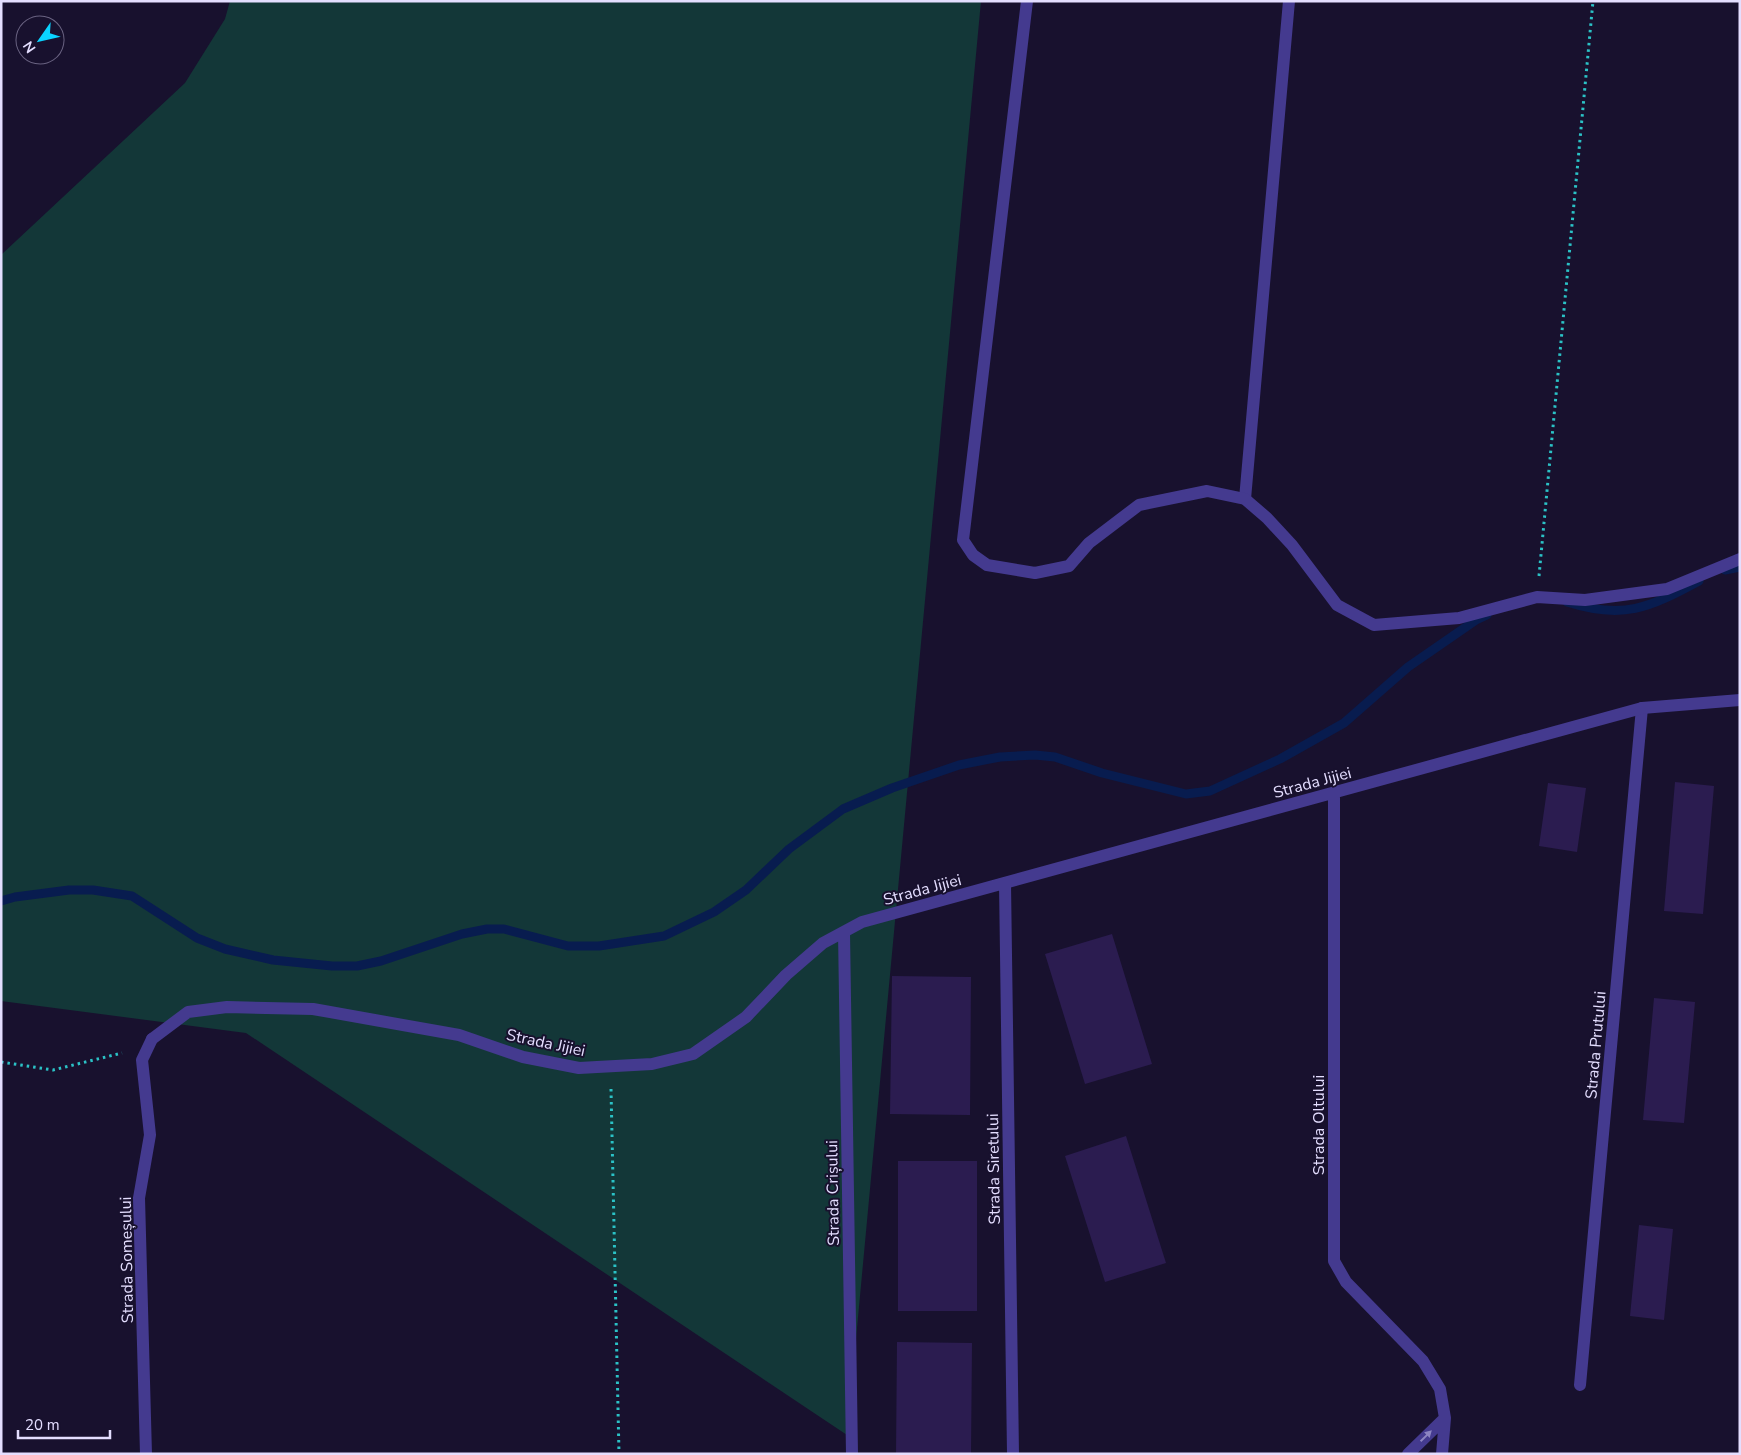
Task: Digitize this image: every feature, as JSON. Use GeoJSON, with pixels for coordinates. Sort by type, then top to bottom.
{"type":"FeatureCollection","features":[{"type":"Feature","properties":{"kind":"street"},"geometry":{"type":"LineString","coordinates":[[1028,1],[963,540],[973,555],[987,565],[1035,573],[1069,566],[1089,543],[1139,505],[1208,491],[1245,499],[1267,518],[1292,545],[1337,605],[1374,625],[1459,618],[1537,596],[1585,600],[1667,589],[1740,559]]}},
{"type":"Feature","properties":{"kind":"street"},"geometry":{"type":"LineString","coordinates":[[1245,499],[1289,1]]}},
{"type":"Feature","properties":{"kind":"street","name":"Strada Jijiei"},"geometry":{"type":"LineString","coordinates":[[152,1039],[188,1012],[228,1007],[313,1009],[459,1035],[523,1057],[579,1068],[652,1064],[693,1054],[746,1017],[823,943],[862,922],[1642,708],[1740,700]]}},
{"type":"Feature","properties":{"kind":"street","name":"Strada Prutului"},"geometry":{"type":"LineString","coordinates":[[1580,1385],[1642,708]]}},
{"type":"Feature","properties":{"kind":"street","name":"Strada Oltului"},"geometry":{"type":"LineString","coordinates":[[1334,793],[1334,1261],[1346,1282],[1423,1361],[1440,1389],[1445,1418],[1442,1454]]}},
{"type":"Feature","properties":{"kind":"street","name":"Strada Siretului"},"geometry":{"type":"LineString","coordinates":[[1005,883],[1013,1454]]}},
{"type":"Feature","properties":{"kind":"street","name":"Strada Crișului"},"geometry":{"type":"LineString","coordinates":[[844,932],[852,1454]]}},
{"type":"Feature","properties":{"kind":"street","name":"Strada Someșului"},"geometry":{"type":"LineString","coordinates":[[146,1454],[139,1198],[150,1135],[142,1060],[152,1039]]}},
{"type":"Feature","properties":{"kind":"street"},"geometry":{"type":"LineString","coordinates":[[1408,1454],[1445,1418]]}},
{"type":"Feature","properties":{"kind":"path"},"geometry":{"type":"LineString","coordinates":[[1537,596],[1593,1]]}},
{"type":"Feature","properties":{"kind":"path"},"geometry":{"type":"LineString","coordinates":[[1,1062],[53,1070],[119,1054],[152,1039]]}},
{"type":"Feature","properties":{"kind":"path"},"geometry":{"type":"LineString","coordinates":[[610,1066],[619,1454]]}},
{"type":"Feature","properties":{"kind":"green space"},"geometry":{"type":"Polygon","coordinates":[[[230,1],[981,1],[847,1435],[246,1033],[1,1001],[1,255],[185,83],[225,19],[230,1]]]}},
{"type":"Feature","properties":{"kind":"building"},"geometry":{"type":"Polygon","coordinates":[[[1675,782],[1714,786],[1703,914],[1664,911],[1675,782]]]}},
{"type":"Feature","properties":{"kind":"building"},"geometry":{"type":"Polygon","coordinates":[[[1548,783],[1586,788],[1577,852],[1539,846],[1548,783]]]}},
{"type":"Feature","properties":{"kind":"building"},"geometry":{"type":"Polygon","coordinates":[[[1112,934],[1152,1064],[1085,1084],[1045,954],[1112,934]]]}},
{"type":"Feature","properties":{"kind":"building"},"geometry":{"type":"Polygon","coordinates":[[[892,976],[971,977],[970,1115],[890,1114],[892,976]]]}},
{"type":"Feature","properties":{"kind":"building"},"geometry":{"type":"Polygon","coordinates":[[[1654,998],[1695,1002],[1684,1123],[1643,1120],[1654,998]]]}},
{"type":"Feature","properties":{"kind":"building"},"geometry":{"type":"Polygon","coordinates":[[[1126,1136],[1166,1263],[1105,1282],[1065,1156],[1126,1136]]]}},
{"type":"Feature","properties":{"kind":"building"},"geometry":{"type":"Polygon","coordinates":[[[898,1161],[977,1161],[977,1311],[898,1311],[898,1161]]]}},
{"type":"Feature","properties":{"kind":"building"},"geometry":{"type":"Polygon","coordinates":[[[1639,1225],[1673,1229],[1664,1320],[1630,1316],[1639,1225]]]}},
{"type":"Feature","properties":{"kind":"building"},"geometry":{"type":"Polygon","coordinates":[[[897,1342],[972,1343],[971,1454],[896,1454],[897,1342]]]}},
{"type":"Feature","properties":{"kind":"waterway"},"geometry":{"type":"LineString","coordinates":[[1725,570],[1740,567]]}},
{"type":"Feature","properties":{"kind":"waterway"},"geometry":{"type":"LineString","coordinates":[[1567,602],[1604,610],[1635,608],[1665,598],[1699,581]]}},
{"type":"Feature","properties":{"kind":"waterway"},"geometry":{"type":"LineString","coordinates":[[1,901],[15,897],[69,890],[93,890],[132,896],[197,938],[225,949],[273,960],[332,966],[357,966],[381,961],[462,934],[487,929],[504,929],[568,946],[599,946],[664,936],[714,912],[746,890],[789,849],[843,809],[892,788],[959,765],[1000,757],[1035,755],[1055,757],[1102,773],[1186,794],[1210,791],[1280,759],[1344,723],[1408,667],[1476,620],[1487,615]]}}]}
